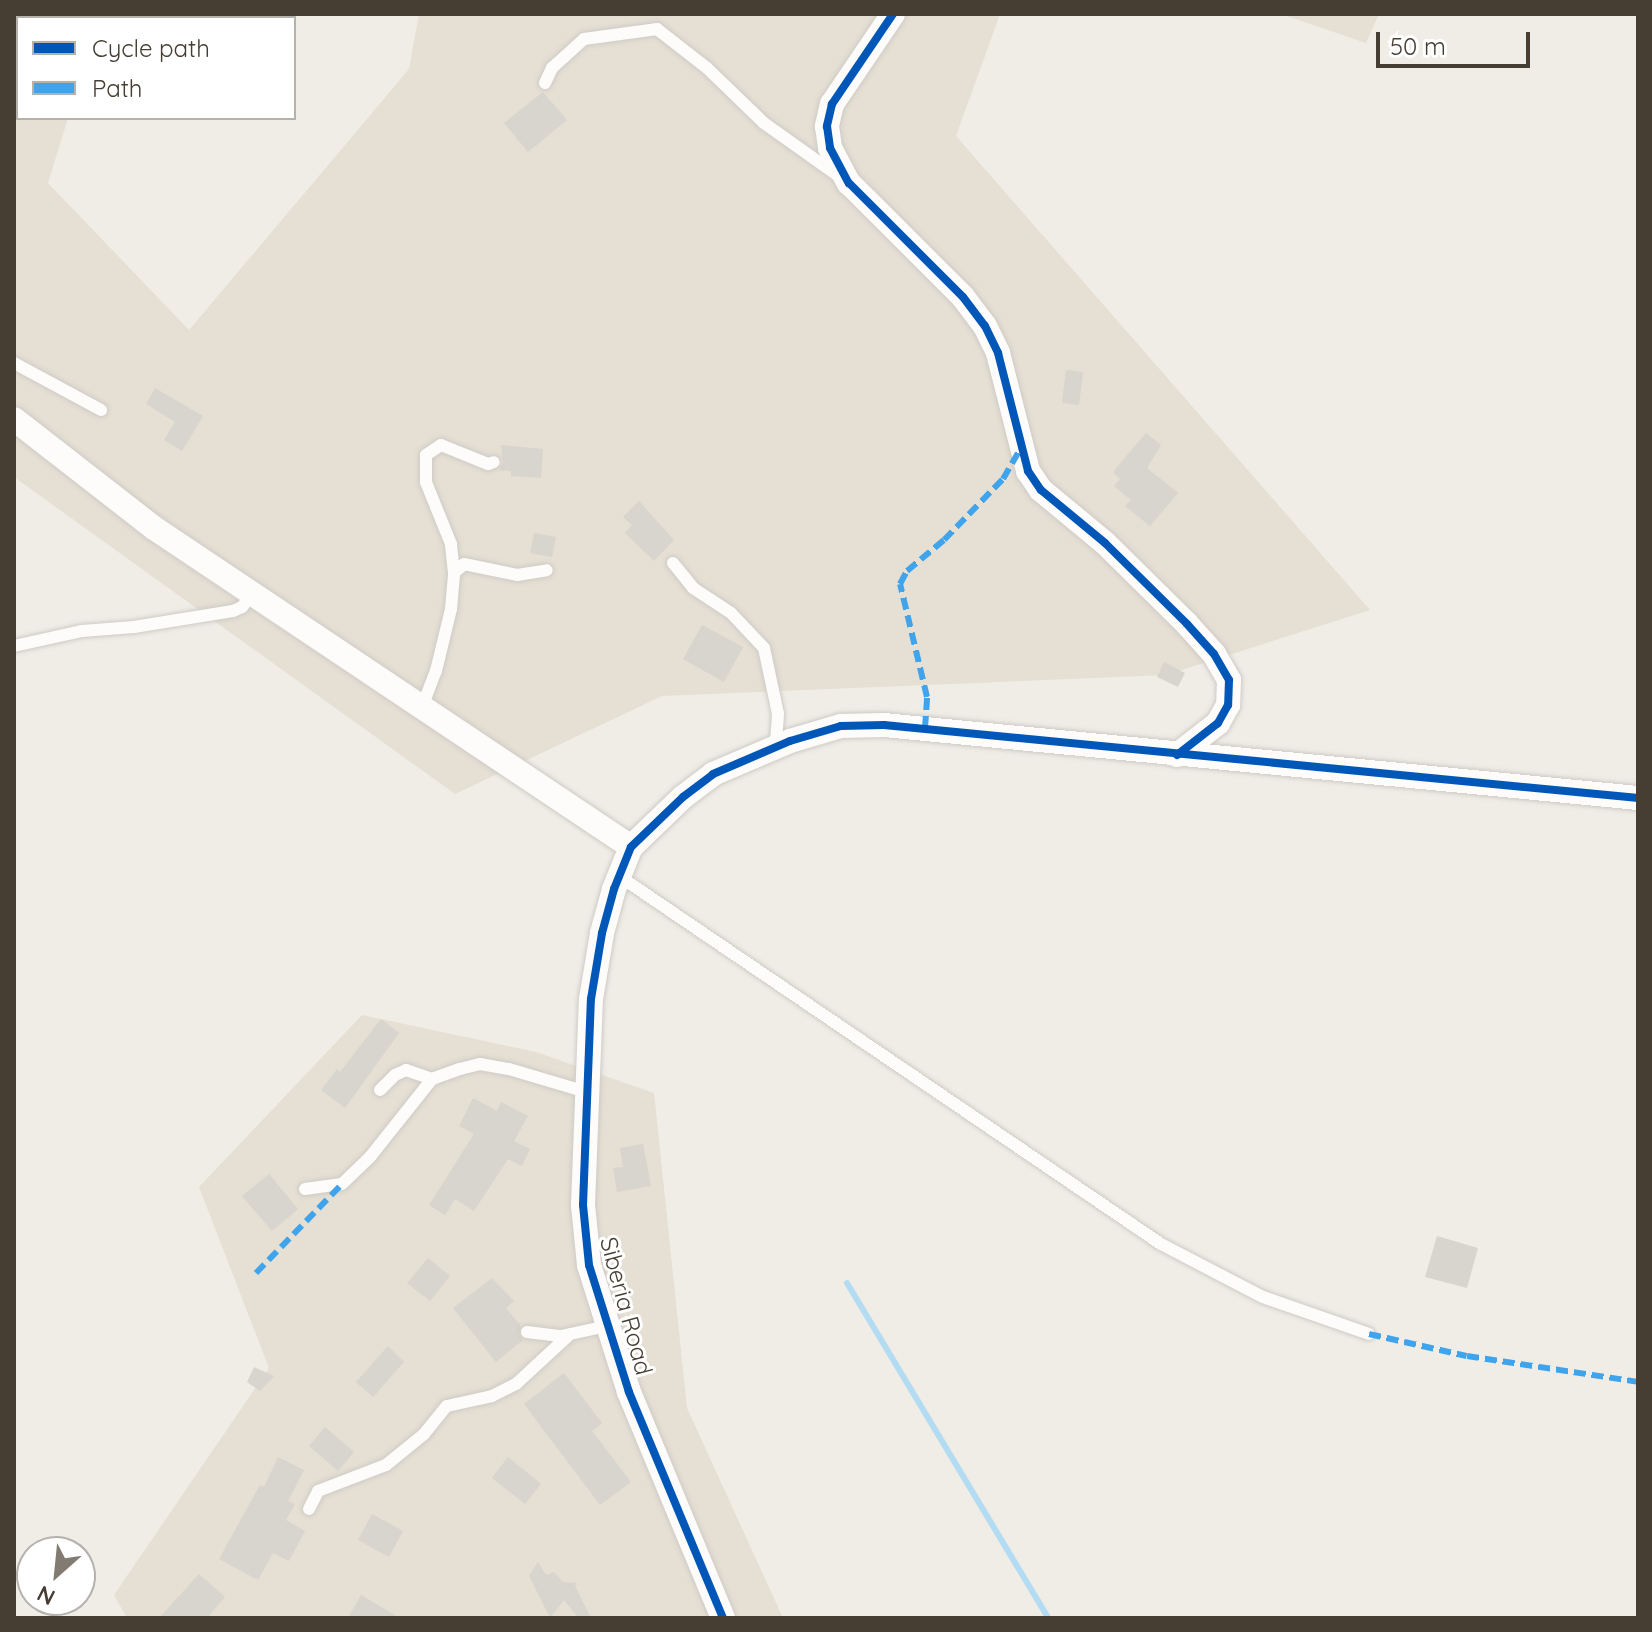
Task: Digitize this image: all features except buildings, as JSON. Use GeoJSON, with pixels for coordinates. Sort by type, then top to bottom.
{"type":"FeatureCollection","features":[{"type":"Feature","properties":{"kind":"street"},"geometry":{"type":"LineString","coordinates":[[893,14],[832,104],[827,126],[830,148],[849,183],[963,297],[985,326],[998,353],[1028,471],[1041,490],[1105,543],[1187,624],[1214,654],[1229,680],[1228,705],[1218,723],[1177,755]]}},
{"type":"Feature","properties":{"kind":"street"},"geometry":{"type":"LineString","coordinates":[[14,419],[154,528],[631,847],[683,797],[713,774],[776,746],[841,726],[884,725],[1638,798]]}},
{"type":"Feature","properties":{"kind":"street","name":"Siberia Road"},"geometry":{"type":"LineString","coordinates":[[631,847],[619,876],[594,973],[583,1205],[589,1265],[629,1392],[723,1618]]}},
{"type":"Feature","properties":{"kind":"lane"},"geometry":{"type":"LineString","coordinates":[[545,83],[552,68],[584,39],[657,29],[707,68],[764,123],[849,183]]}},
{"type":"Feature","properties":{"kind":"lane"},"geometry":{"type":"LineString","coordinates":[[14,363],[101,410]]}},
{"type":"Feature","properties":{"kind":"lane"},"geometry":{"type":"LineString","coordinates":[[422,707],[444,640],[454,573],[451,544],[426,482],[426,455],[441,445],[488,464],[494,462]]}},
{"type":"Feature","properties":{"kind":"lane"},"geometry":{"type":"LineString","coordinates":[[673,563],[693,588],[731,613],[764,648],[778,714],[776,746]]}},
{"type":"Feature","properties":{"kind":"lane"},"geometry":{"type":"LineString","coordinates":[[454,573],[464,564],[488,566],[517,575],[547,570]]}},
{"type":"Feature","properties":{"kind":"lane"},"geometry":{"type":"LineString","coordinates":[[14,646],[82,631],[134,627],[233,611],[242,607],[252,594]]}},
{"type":"Feature","properties":{"kind":"lane"},"geometry":{"type":"LineString","coordinates":[[619,876],[1161,1244],[1263,1297],[1369,1334]]}},
{"type":"Feature","properties":{"kind":"lane"},"geometry":{"type":"LineString","coordinates":[[305,1189],[342,1184],[370,1157],[432,1079],[480,1064],[560,1082],[586,1092]]}},
{"type":"Feature","properties":{"kind":"lane"},"geometry":{"type":"LineString","coordinates":[[380,1090],[395,1075],[406,1070],[432,1079]]}},
{"type":"Feature","properties":{"kind":"lane"},"geometry":{"type":"LineString","coordinates":[[527,1332],[569,1335],[607,1326]]}},
{"type":"Feature","properties":{"kind":"lane"},"geometry":{"type":"LineString","coordinates":[[309,1509],[318,1491],[386,1465],[424,1434],[447,1406],[492,1396],[517,1383],[569,1335]]}},
{"type":"Feature","properties":{"kind":"shaded area"},"geometry":{"type":"Polygon","coordinates":[[[14,14],[101,14],[16,16],[16,120],[67,120],[48,183],[189,330],[409,69],[419,14],[1000,14],[956,136],[1370,610],[1166,675],[662,696],[455,794],[14,477],[14,14]]]}},
{"type":"Feature","properties":{"kind":"shaded area"},"geometry":{"type":"Polygon","coordinates":[[[1281,14],[1379,14],[1366,43],[1281,14]]]}},
{"type":"Feature","properties":{"kind":"shaded area"},"geometry":{"type":"Polygon","coordinates":[[[362,1015],[536,1052],[654,1093],[687,1408],[783,1618],[127,1618],[114,1595],[269,1368],[199,1187],[362,1015]]]}},
{"type":"Feature","properties":{"kind":"waterway"},"geometry":{"type":"LineString","coordinates":[[847,1283],[1048,1618]]}},
{"type":"Feature","properties":{"kind":"marked path"},"geometry":{"type":"LineString","coordinates":[[925,728],[927,697],[900,584],[907,571],[944,540],[1003,479],[1021,448]]}},
{"type":"Feature","properties":{"kind":"marked path"},"geometry":{"type":"LineString","coordinates":[[256,1273],[342,1184]]}},
{"type":"Feature","properties":{"kind":"marked path"},"geometry":{"type":"LineString","coordinates":[[1369,1334],[1467,1356],[1638,1382]]}},
{"type":"Feature","properties":{"kind":"cycle path"},"geometry":{"type":"LineString","coordinates":[[893,14],[832,104],[827,126],[830,148],[849,183],[963,297],[985,326],[998,353],[1028,471],[1041,490],[1105,543],[1187,624],[1214,654],[1229,680],[1228,705],[1218,723],[1177,755]]}},
{"type":"Feature","properties":{"kind":"cycle path"},"geometry":{"type":"LineString","coordinates":[[723,1618],[629,1392],[589,1265],[583,1205],[591,999],[602,933],[614,889],[631,847],[683,797],[713,774],[790,741],[841,726],[884,725],[1638,798]]}}]}
